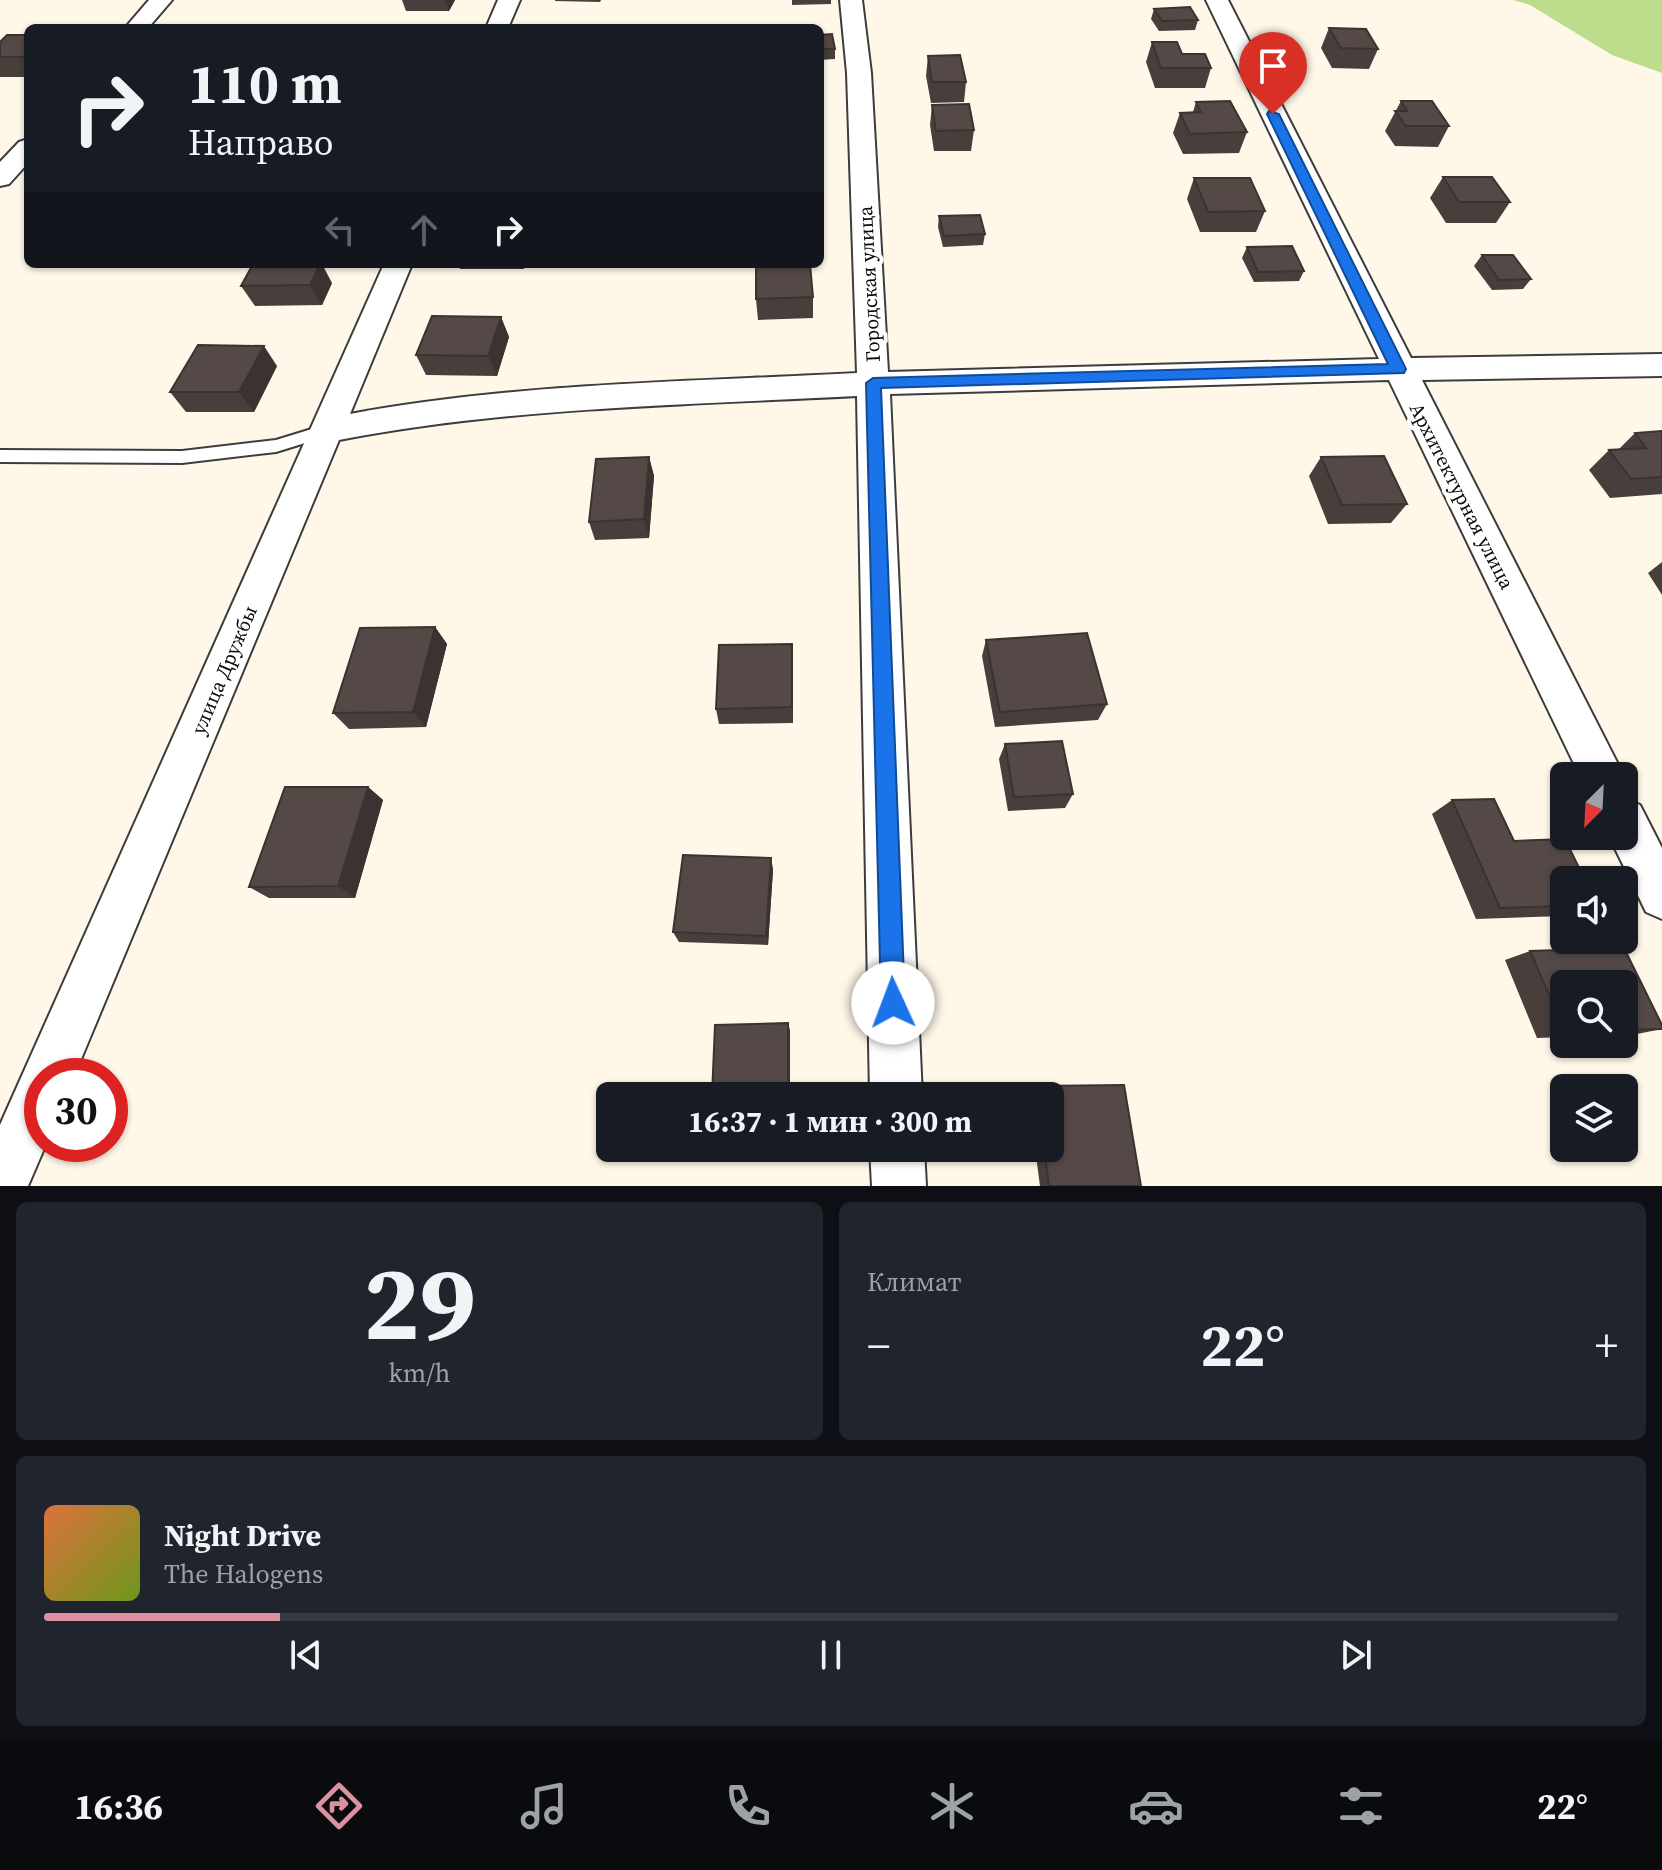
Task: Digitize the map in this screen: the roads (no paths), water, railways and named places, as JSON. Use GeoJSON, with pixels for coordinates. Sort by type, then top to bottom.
{"type":"FeatureCollection","features":[{"type":"Feature","properties":{"kind":"street"},"geometry":{"type":"LineString","coordinates":[[140,24],[161,0]]}},
{"type":"Feature","properties":{"kind":"street"},"geometry":{"type":"LineString","coordinates":[[499,24],[509,0]]}},
{"type":"Feature","properties":{"kind":"street","name":"Городская улица"},"geometry":{"type":"LineString","coordinates":[[851,0],[859,73],[873,383],[896,1082]]}},
{"type":"Feature","properties":{"kind":"street","name":"Архитектурная улица"},"geometry":{"type":"LineString","coordinates":[[1217,0],[1595,762]]}},
{"type":"Feature","properties":{"kind":"street"},"geometry":{"type":"LineString","coordinates":[[0,178],[24,151]]}},
{"type":"Feature","properties":{"kind":"street","name":"улица Дружбы"},"geometry":{"type":"LineString","coordinates":[[56,1058],[396,268]]}},
{"type":"Feature","properties":{"kind":"street"},"geometry":{"type":"LineString","coordinates":[[328,430],[400,414],[528,402],[873,383],[1662,365]]}},
{"type":"Feature","properties":{"kind":"street"},"geometry":{"type":"LineString","coordinates":[[1638,848],[1662,896]]}},
{"type":"Feature","properties":{"kind":"street"},"geometry":{"type":"LineString","coordinates":[[1,1186],[24,1133]]}},
{"type":"Feature","properties":{"kind":"street"},"geometry":{"type":"LineString","coordinates":[[898,1162],[899,1186]]}},
{"type":"Feature","properties":{"kind":"lane"},"geometry":{"type":"LineString","coordinates":[[0,456],[182,457],[276,446],[328,430]]}}]}
